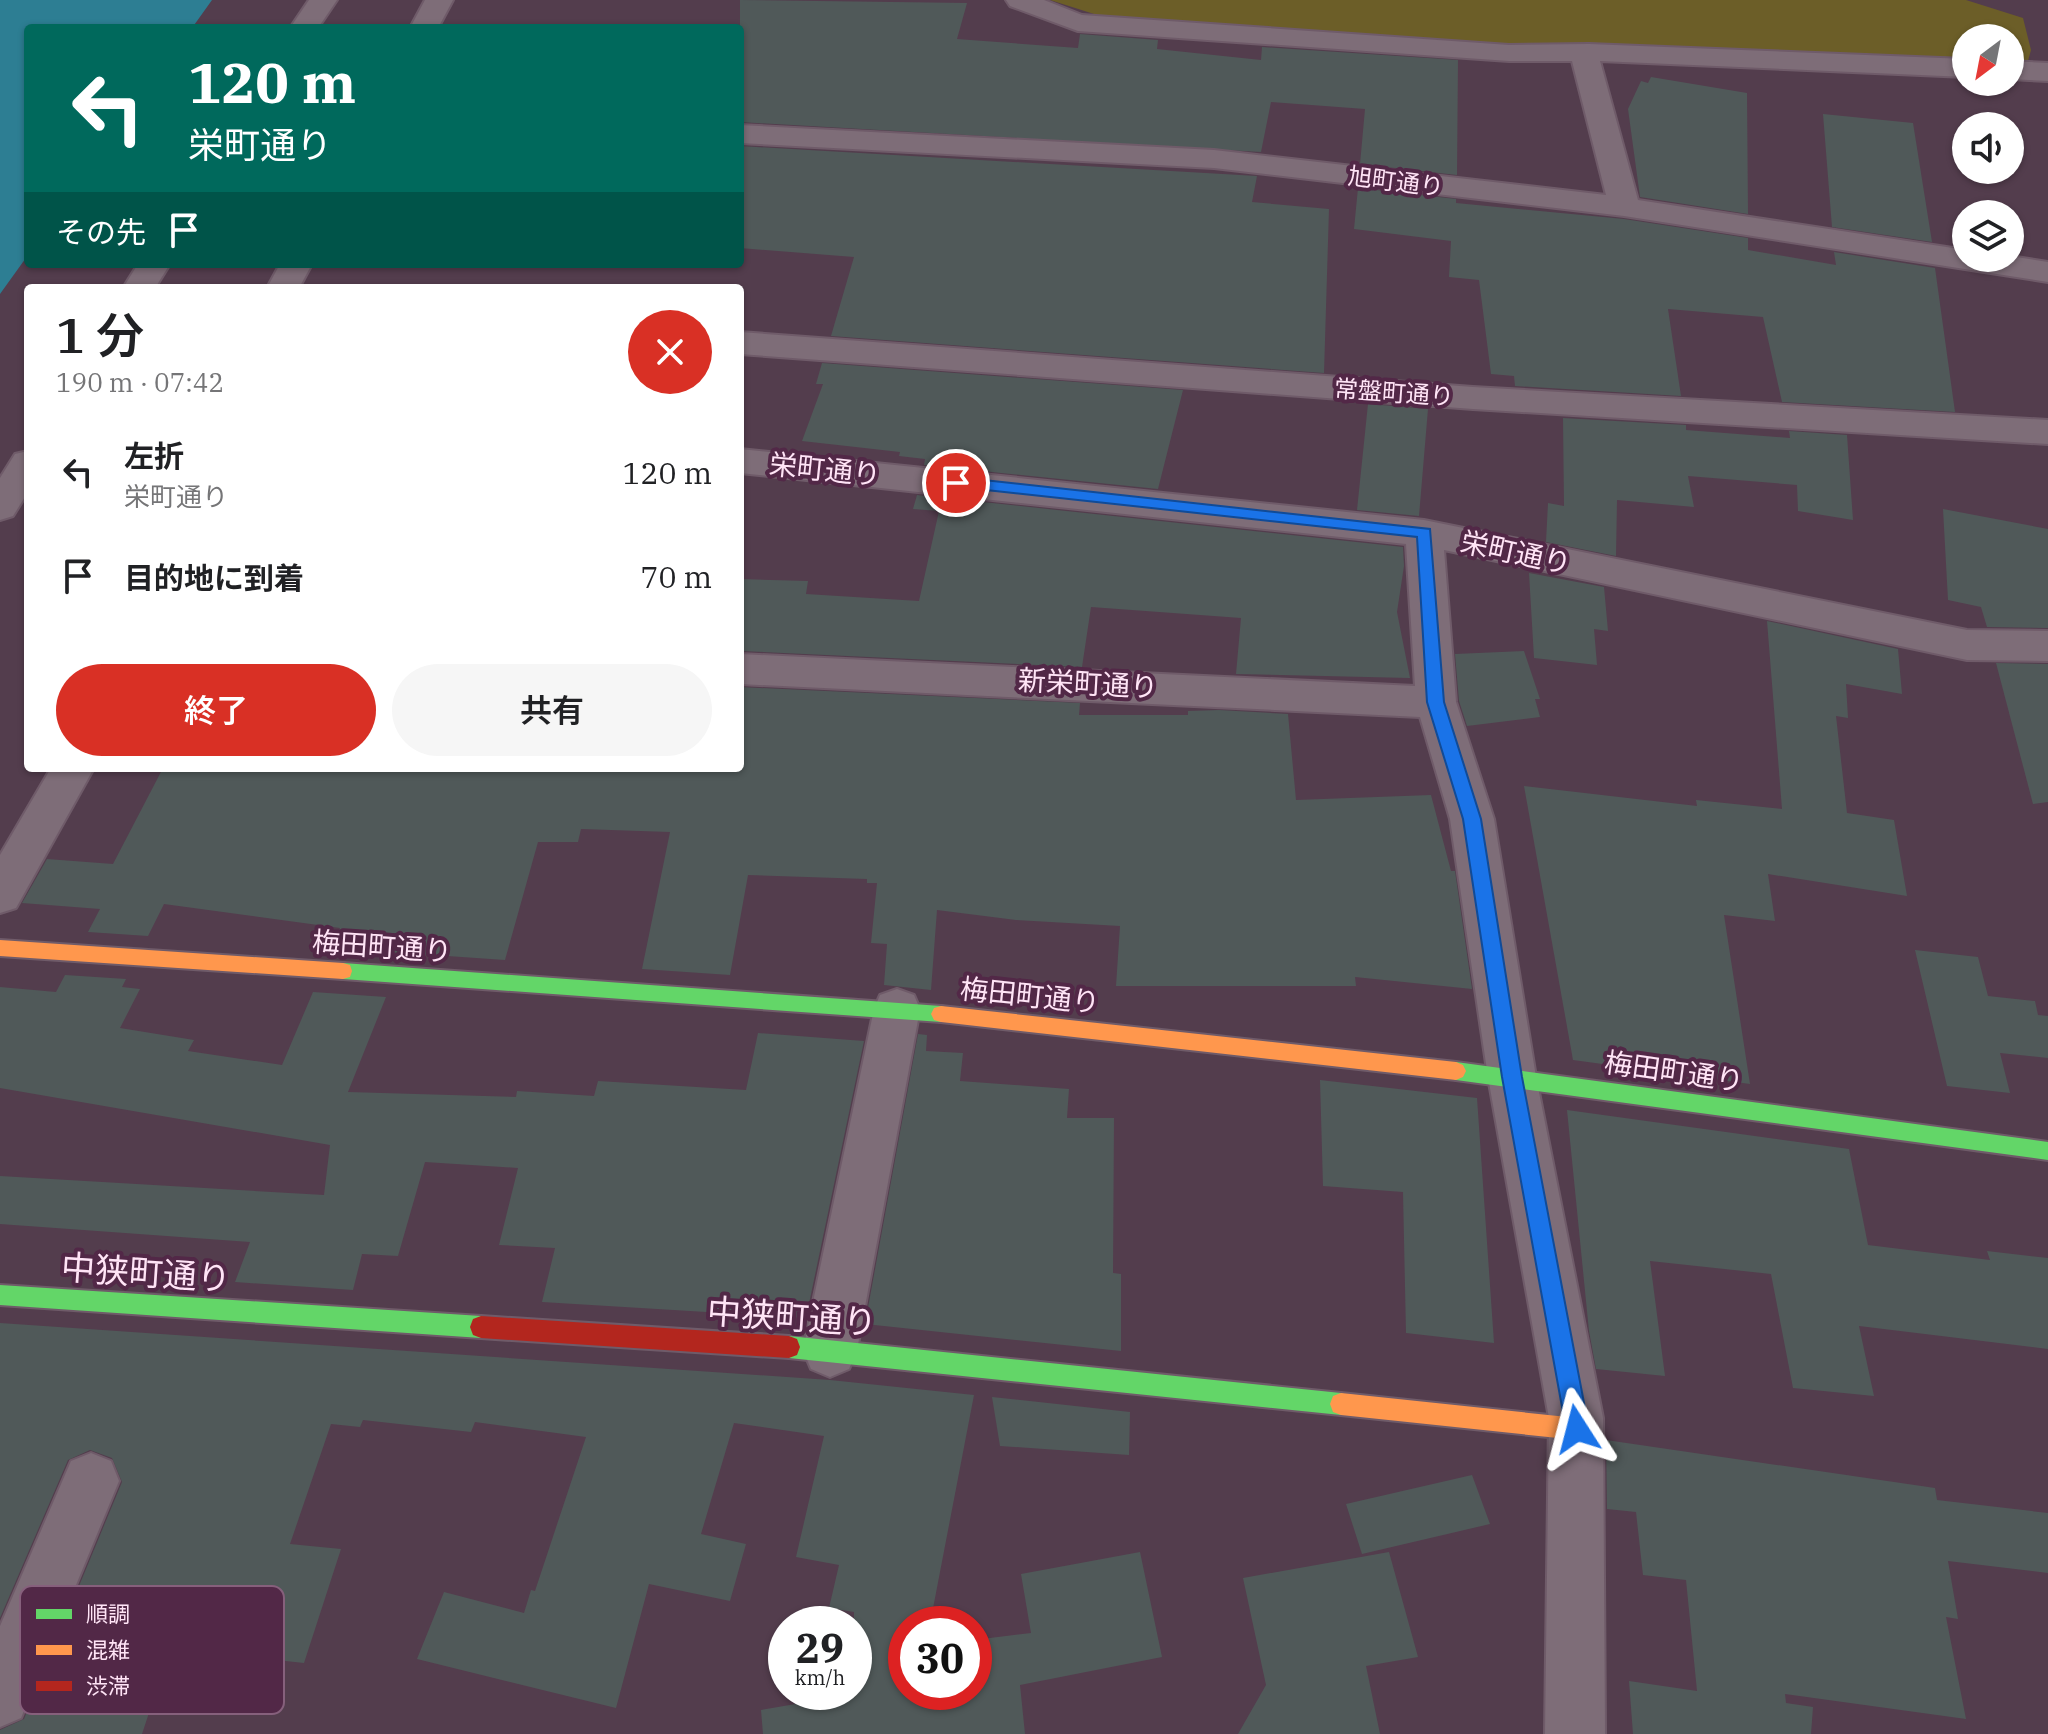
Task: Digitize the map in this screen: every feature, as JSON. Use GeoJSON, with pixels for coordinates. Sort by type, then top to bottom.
{"type":"FeatureCollection","features":[{"type":"Feature","properties":{"kind":"street"},"geometry":{"type":"LineString","coordinates":[[307,24],[323,0]]}},
{"type":"Feature","properties":{"kind":"street"},"geometry":{"type":"LineString","coordinates":[[426,24],[439,0]]}},
{"type":"Feature","properties":{"kind":"street"},"geometry":{"type":"LineString","coordinates":[[1020,0],[1078,23],[1509,53],[1584,52],[1952,67]]}},
{"type":"Feature","properties":{"kind":"street"},"geometry":{"type":"LineString","coordinates":[[1584,52],[1624,207]]}},
{"type":"Feature","properties":{"kind":"street"},"geometry":{"type":"LineString","coordinates":[[2024,71],[2048,72]]}},
{"type":"Feature","properties":{"kind":"street","name":"旭町通り"},"geometry":{"type":"LineString","coordinates":[[744,134],[1214,159],[1624,207],[2048,272]]}},
{"type":"Feature","properties":{"kind":"street","name":"常盤町通り"},"geometry":{"type":"LineString","coordinates":[[744,343],[1473,398],[2048,432]]}},
{"type":"Feature","properties":{"kind":"street","name":"栄町通り"},"geometry":{"type":"LineString","coordinates":[[744,461],[1424,533],[1967,645],[2048,646]]}},
{"type":"Feature","properties":{"kind":"street"},"geometry":{"type":"LineString","coordinates":[[0,507],[24,469]]}},
{"type":"Feature","properties":{"kind":"street"},"geometry":{"type":"LineString","coordinates":[[1424,533],[1436,702],[1472,819],[1512,1077],[1577,1429],[1575,1734]]}},
{"type":"Feature","properties":{"kind":"street","name":"新栄町通り"},"geometry":{"type":"LineString","coordinates":[[744,669],[1436,702]]}},
{"type":"Feature","properties":{"kind":"street"},"geometry":{"type":"LineString","coordinates":[[0,895],[71,772]]}},
{"type":"Feature","properties":{"kind":"street","name":"梅田町通り"},"geometry":{"type":"LineString","coordinates":[[0,948],[897,1009],[1512,1077],[2048,1151]]}},
{"type":"Feature","properties":{"kind":"street"},"geometry":{"type":"LineString","coordinates":[[830,1350],[897,1009]]}},
{"type":"Feature","properties":{"kind":"street","name":"中狭町通り"},"geometry":{"type":"LineString","coordinates":[[0,1295],[830,1350],[1577,1429]]}},
{"type":"Feature","properties":{"kind":"street"},"geometry":{"type":"LineString","coordinates":[[47,1586],[91,1481]]}},
{"type":"Feature","properties":{"kind":"street"},"geometry":{"type":"LineString","coordinates":[[0,1697],[20,1650]]}},
{"type":"Feature","properties":{"kind":"shaded area"},"geometry":{"type":"Polygon","coordinates":[[[1050,0],[1966,0],[2023,18],[2031,50],[2028,61],[2024,61],[2024,24],[1952,24],[1952,59],[1493,45],[1116,21],[1050,0]]]}},
{"type":"Feature","properties":{"kind":"water"},"geometry":{"type":"Polygon","coordinates":[[[0,0],[212,0],[195,24],[24,24],[24,261],[0,294],[0,0]]]}},
{"type":"Feature","properties":{"kind":"building"},"geometry":{"type":"Polygon","coordinates":[[[740,0],[967,3],[957,39],[1078,48],[1080,34],[1158,40],[1157,49],[1261,60],[1262,47],[1458,60],[1457,175],[1360,164],[1365,109],[1271,102],[1261,152],[744,122],[744,24],[740,24],[740,0]]]}},
{"type":"Feature","properties":{"kind":"building"},"geometry":{"type":"Polygon","coordinates":[[[1651,77],[1747,93],[1748,214],[1640,197],[1628,109],[1641,81],[1648,83],[1651,77]]]}},
{"type":"Feature","properties":{"kind":"building"},"geometry":{"type":"Polygon","coordinates":[[[1823,114],[1913,123],[1932,242],[1832,227],[1823,114]]]}},
{"type":"Feature","properties":{"kind":"building"},"geometry":{"type":"Polygon","coordinates":[[[744,146],[1257,176],[1252,202],[1329,209],[1324,373],[831,336],[854,257],[744,248],[744,146]]]}},
{"type":"Feature","properties":{"kind":"building"},"geometry":{"type":"Polygon","coordinates":[[[1358,188],[1456,199],[1456,203],[1624,219],[1748,238],[1748,250],[1836,265],[1834,252],[1935,268],[1955,412],[1782,402],[1763,317],[1668,309],[1681,396],[1515,386],[1514,376],[1491,374],[1479,280],[1449,277],[1451,241],[1354,229],[1358,188]]]}},
{"type":"Feature","properties":{"kind":"building"},"geometry":{"type":"Polygon","coordinates":[[[822,363],[1183,390],[1158,489],[924,465],[925,459],[899,456],[900,452],[802,441],[823,384],[816,384],[822,363]]]}},
{"type":"Feature","properties":{"kind":"building"},"geometry":{"type":"Polygon","coordinates":[[[1368,404],[1428,409],[1419,516],[1357,510],[1368,404]]]}},
{"type":"Feature","properties":{"kind":"building"},"geometry":{"type":"Polygon","coordinates":[[[1563,418],[1686,425],[1686,430],[1790,438],[1789,431],[1847,435],[1853,520],[1798,511],[1797,485],[1688,476],[1694,507],[1617,500],[1616,556],[1546,542],[1548,503],[1564,506],[1563,418]]]}},
{"type":"Feature","properties":{"kind":"building"},"geometry":{"type":"Polygon","coordinates":[[[917,495],[1403,547],[1404,566],[1397,612],[1410,678],[1236,674],[1241,618],[1091,607],[1082,667],[744,651],[744,579],[808,581],[806,594],[919,601],[939,511],[913,509],[917,495]]]}},
{"type":"Feature","properties":{"kind":"building"},"geometry":{"type":"Polygon","coordinates":[[[1943,509],[2048,529],[2048,628],[1987,627],[1981,607],[1948,600],[1943,509]]]}},
{"type":"Feature","properties":{"kind":"building"},"geometry":{"type":"Polygon","coordinates":[[[1529,573],[1604,587],[1608,631],[1594,629],[1597,665],[1534,658],[1529,573]]]}},
{"type":"Feature","properties":{"kind":"building"},"geometry":{"type":"Polygon","coordinates":[[[1767,621],[1898,649],[1902,694],[1846,684],[1848,718],[1836,716],[1847,813],[1894,820],[1907,896],[1768,874],[1775,921],[1724,915],[1750,1084],[1573,1060],[1524,786],[1697,806],[1696,800],[1782,809],[1767,621]]]}},
{"type":"Feature","properties":{"kind":"building"},"geometry":{"type":"Polygon","coordinates":[[[1524,651],[1540,699],[1535,699],[1540,717],[1467,726],[1459,701],[1455,654],[1524,651]]]}},
{"type":"Feature","properties":{"kind":"building"},"geometry":{"type":"Polygon","coordinates":[[[1996,663],[2048,664],[2048,802],[2033,804],[1996,663]]]}},
{"type":"Feature","properties":{"kind":"building"},"geometry":{"type":"Polygon","coordinates":[[[744,687],[1080,703],[1079,715],[1188,715],[1188,711],[1219,710],[1288,714],[1296,800],[1431,795],[1451,871],[1455,871],[1472,989],[1355,977],[1356,986],[1116,986],[1120,926],[1016,920],[937,910],[931,990],[884,985],[887,944],[871,943],[877,883],[867,883],[867,879],[748,875],[730,975],[642,969],[670,832],[581,829],[578,842],[538,842],[505,960],[332,948],[340,928],[164,904],[148,936],[88,932],[100,909],[22,903],[47,859],[113,864],[161,772],[744,772],[744,687]]]}},
{"type":"Feature","properties":{"kind":"building"},"geometry":{"type":"Polygon","coordinates":[[[1915,950],[1978,957],[1988,996],[2035,1001],[2038,1015],[2048,1016],[2048,1058],[2000,1053],[2010,1093],[1947,1086],[1915,950]]]}},
{"type":"Feature","properties":{"kind":"building"},"geometry":{"type":"Polygon","coordinates":[[[65,975],[126,979],[122,987],[140,989],[120,1028],[194,1040],[188,1051],[282,1065],[313,992],[386,997],[348,1092],[516,1097],[517,1091],[594,1096],[598,1081],[746,1090],[758,1033],[864,1041],[806,1318],[542,1302],[555,1248],[499,1245],[518,1168],[425,1162],[398,1256],[362,1254],[353,1290],[235,1282],[250,1242],[0,1224],[0,1176],[324,1195],[330,1145],[0,1088],[0,987],[56,992],[65,975]]]}},
{"type":"Feature","properties":{"kind":"building"},"geometry":{"type":"Polygon","coordinates":[[[918,1034],[927,1035],[926,1051],[963,1053],[960,1081],[1069,1089],[1067,1118],[1114,1118],[1113,1273],[1121,1274],[1121,1351],[865,1324],[918,1034]]]}},
{"type":"Feature","properties":{"kind":"building"},"geometry":{"type":"Polygon","coordinates":[[[1320,1080],[1477,1098],[1494,1343],[1406,1333],[1403,1192],[1323,1186],[1320,1080]]]}},
{"type":"Feature","properties":{"kind":"building"},"geometry":{"type":"Polygon","coordinates":[[[1567,1110],[1849,1149],[1868,1245],[1990,1260],[1987,1251],[2048,1258],[2048,1349],[1859,1326],[1874,1396],[1793,1388],[1771,1274],[1650,1261],[1665,1376],[1596,1369],[1589,1331],[1567,1110]]]}},
{"type":"Feature","properties":{"kind":"building"},"geometry":{"type":"Polygon","coordinates":[[[0,1323],[830,1380],[974,1395],[933,1606],[888,1606],[888,1710],[992,1710],[992,1638],[1031,1633],[1021,1574],[1140,1552],[1162,1657],[1020,1685],[1025,1734],[763,1734],[761,1710],[872,1710],[872,1606],[829,1606],[839,1565],[796,1557],[824,1436],[734,1423],[701,1534],[746,1544],[730,1601],[649,1584],[616,1708],[417,1659],[444,1592],[524,1613],[531,1590],[535,1591],[586,1437],[475,1422],[471,1432],[363,1420],[360,1427],[331,1424],[290,1544],[341,1549],[304,1663],[284,1661],[284,1586],[79,1586],[122,1482],[112,1458],[90,1450],[68,1460],[0,1618],[0,1323]]]}},
{"type":"Feature","properties":{"kind":"building"},"geometry":{"type":"Polygon","coordinates":[[[992,1397],[1130,1412],[1129,1455],[1000,1446],[992,1397]]]}},
{"type":"Feature","properties":{"kind":"building"},"geometry":{"type":"Polygon","coordinates":[[[1606,1440],[1935,1488],[1937,1500],[2048,1513],[2048,1573],[1948,1561],[1958,1619],[1946,1617],[1966,1719],[1785,1694],[1786,1703],[1813,1707],[1811,1734],[1633,1734],[1629,1681],[1697,1691],[1686,1580],[1643,1575],[1636,1512],[1607,1509],[1606,1440]]]}},
{"type":"Feature","properties":{"kind":"building"},"geometry":{"type":"Polygon","coordinates":[[[1472,1475],[1490,1524],[1362,1554],[1346,1504],[1472,1475]]]}},
{"type":"Feature","properties":{"kind":"building"},"geometry":{"type":"Polygon","coordinates":[[[1389,1552],[1418,1657],[1366,1666],[1380,1734],[1238,1734],[1266,1685],[1243,1578],[1389,1552]]]}},
{"type":"Feature","properties":{"kind":"building"},"geometry":{"type":"Polygon","coordinates":[[[26,1714],[149,1714],[142,1734],[0,1734],[0,1730],[24,1719],[26,1714]]]}},
{"type":"Feature","properties":{"kind":"traffic: fast"},"geometry":{"type":"LineString","coordinates":[[343,971],[941,1014]]}},
{"type":"Feature","properties":{"kind":"traffic: fast"},"geometry":{"type":"LineString","coordinates":[[1456,1071],[2048,1151]]}},
{"type":"Feature","properties":{"kind":"traffic: fast"},"geometry":{"type":"LineString","coordinates":[[0,1295],[481,1327]]}},
{"type":"Feature","properties":{"kind":"traffic: fast"},"geometry":{"type":"LineString","coordinates":[[789,1347],[1341,1404]]}},
{"type":"Feature","properties":{"kind":"traffic: slow"},"geometry":{"type":"LineString","coordinates":[[0,948],[343,971]]}},
{"type":"Feature","properties":{"kind":"traffic: slow"},"geometry":{"type":"LineString","coordinates":[[941,1014],[1456,1071]]}},
{"type":"Feature","properties":{"kind":"traffic: slow"},"geometry":{"type":"LineString","coordinates":[[1341,1404],[1577,1429]]}},
{"type":"Feature","properties":{"kind":"traffic: jam"},"geometry":{"type":"LineString","coordinates":[[481,1327],[789,1347]]}},
{"type":"Feature","properties":{"kind":"route"},"geometry":{"type":"LineString","coordinates":[[956,483],[1424,533],[1436,702],[1472,819],[1512,1077],[1577,1429]]}}]}
